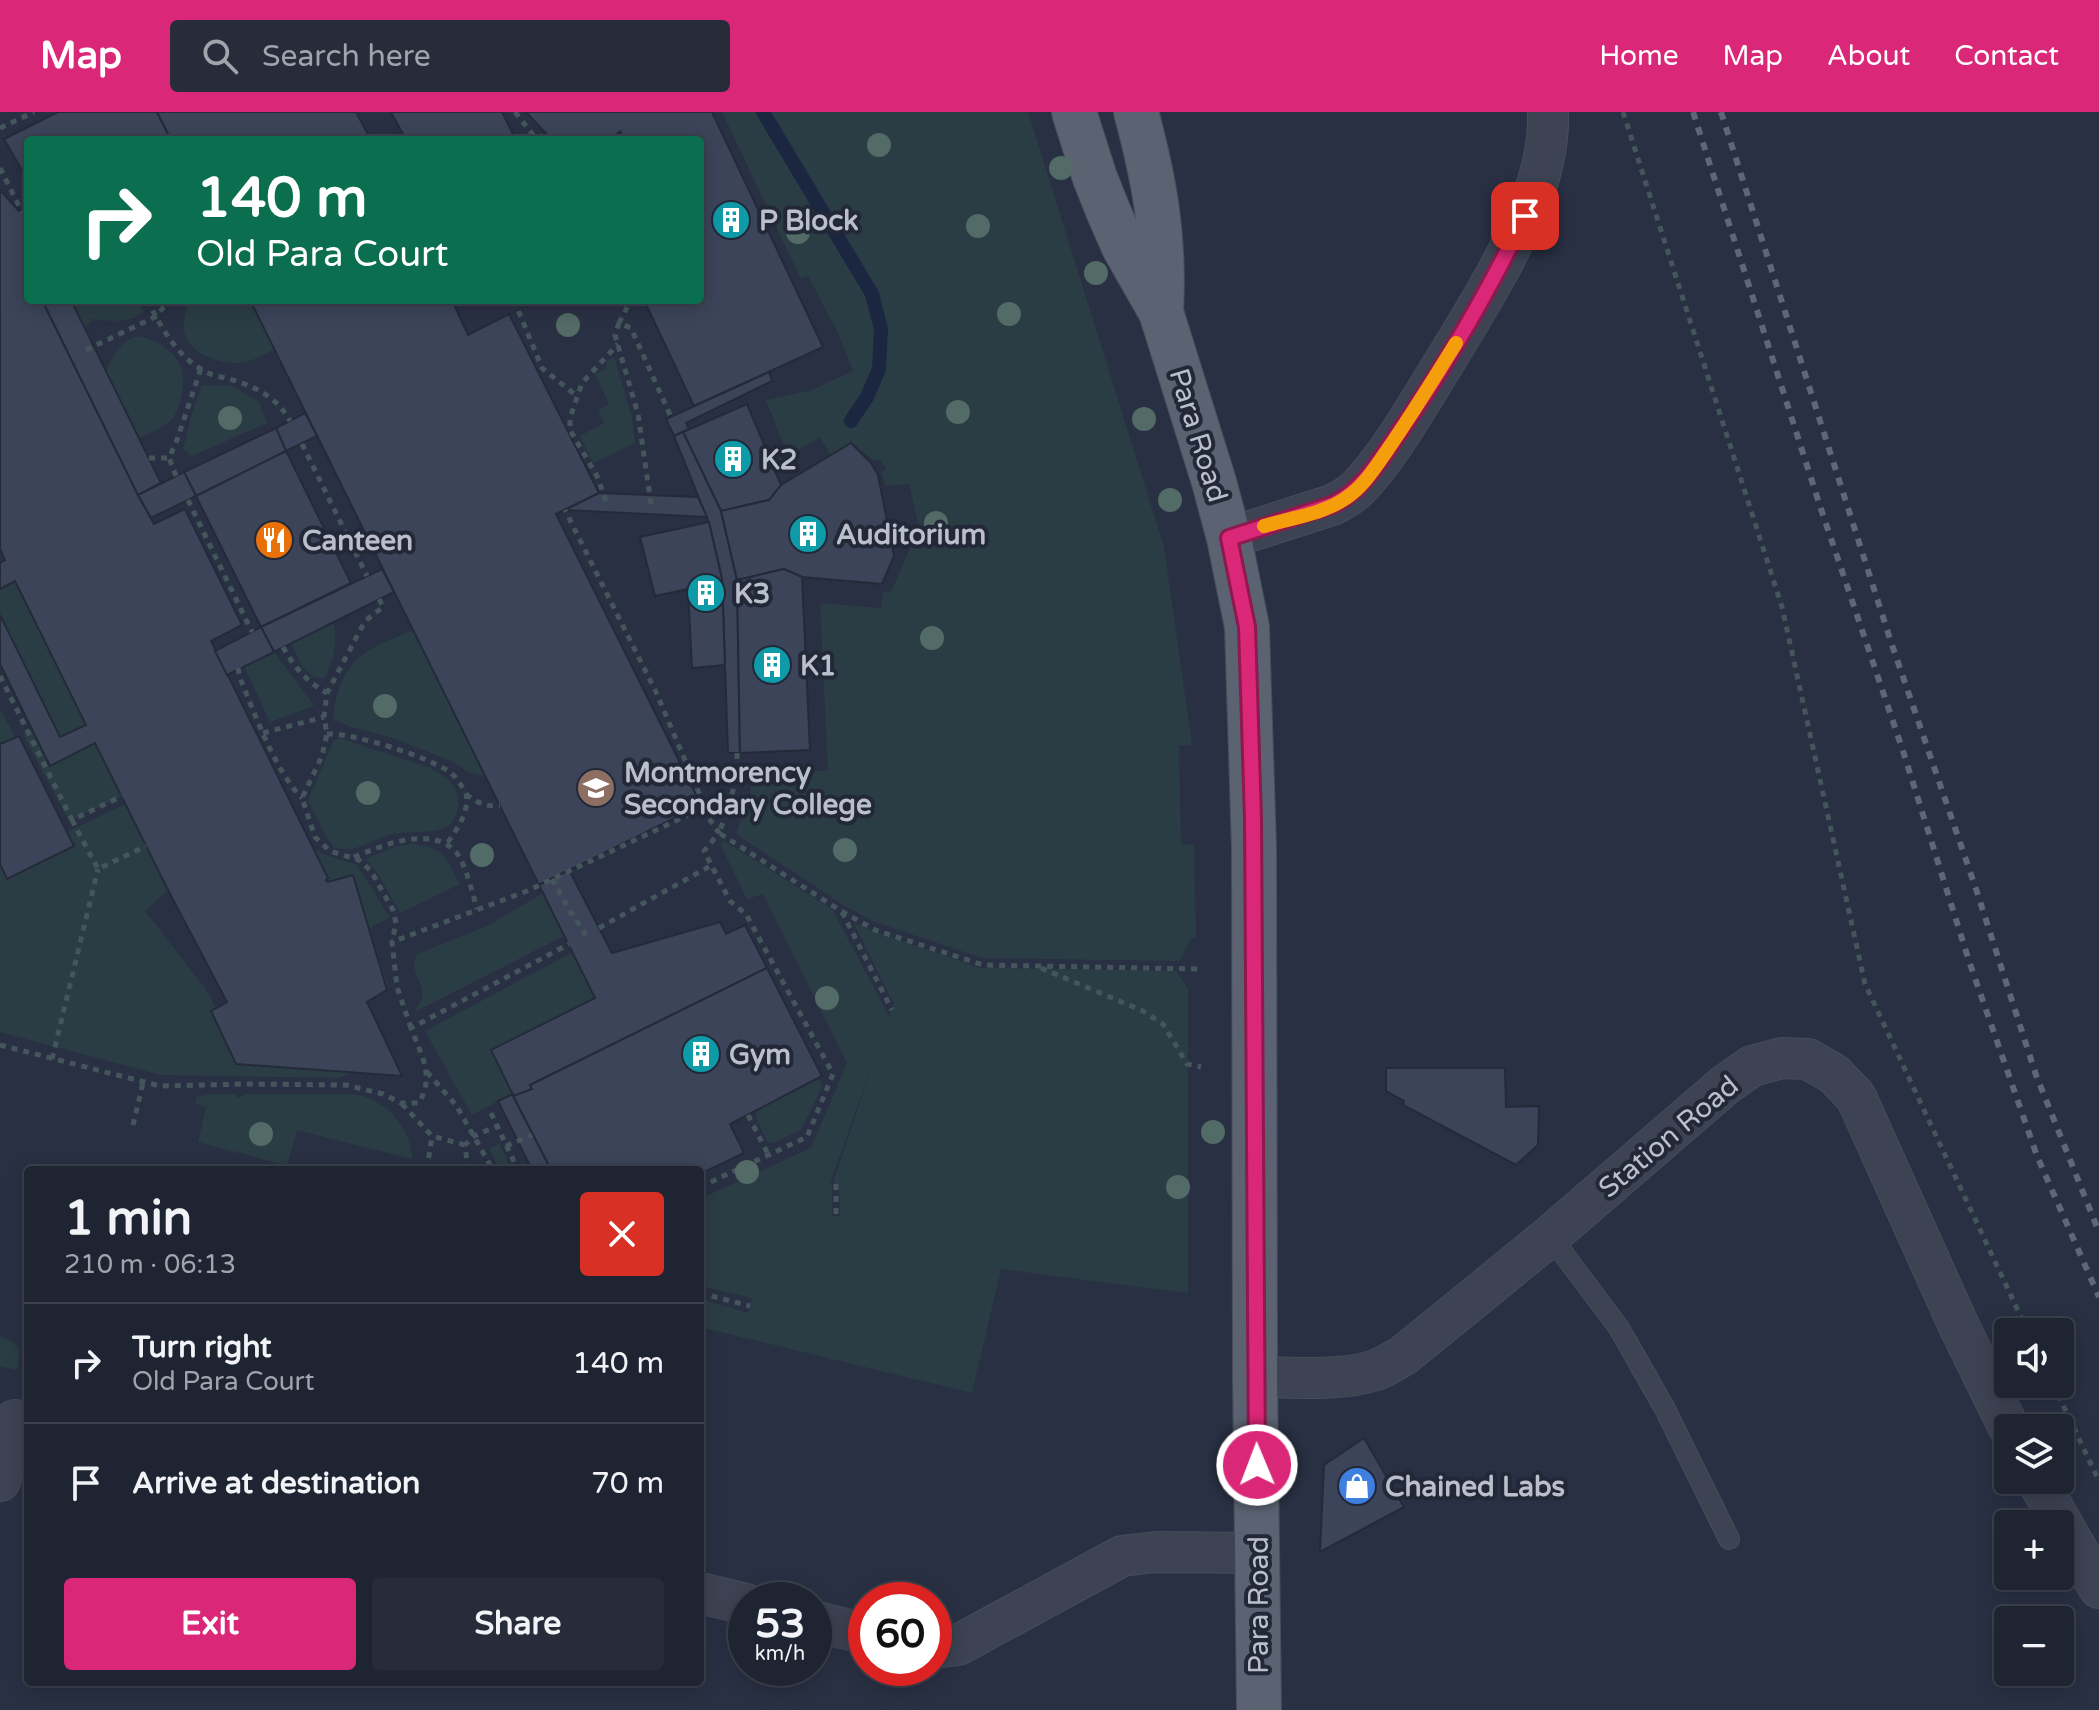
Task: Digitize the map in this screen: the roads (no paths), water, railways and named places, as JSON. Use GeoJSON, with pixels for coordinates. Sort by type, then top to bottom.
{"type":"FeatureCollection","features":[{"type":"Feature","properties":{"kind":"main road","name":"Para Road"},"geometry":{"type":"LineString","coordinates":[[1074,112],[1109,213],[1124,247],[1161,312],[1207,457],[1229,538],[1247,627],[1254,862],[1259,1710]]}},
{"type":"Feature","properties":{"kind":"main road","name":"Para Road"},"geometry":{"type":"LineString","coordinates":[[1136,112],[1150,165],[1160,227],[1163,276],[1161,312]]}},
{"type":"Feature","properties":{"kind":"street"},"geometry":{"type":"LineString","coordinates":[[1229,538],[1332,505],[1346,498],[1370,474],[1413,413],[1501,266],[1525,216],[1544,160],[1548,112]]}},
{"type":"Feature","properties":{"kind":"street","name":"Station Road"},"geometry":{"type":"LineString","coordinates":[[1255,1377],[1333,1377],[1376,1370],[1392,1363],[1550,1236],[1725,1085],[1752,1066],[1782,1058],[1808,1059],[1834,1074],[1856,1097],[1958,1324],[2002,1414]]}},
{"type":"Feature","properties":{"kind":"street"},"geometry":{"type":"LineString","coordinates":[[0,1481],[14,1420]]}},
{"type":"Feature","properties":{"kind":"street"},"geometry":{"type":"LineString","coordinates":[[2045,1494],[2099,1588]]}},
{"type":"Feature","properties":{"kind":"street"},"geometry":{"type":"LineString","coordinates":[[952,1646],[1122,1556],[1156,1552],[1258,1553]]}},
{"type":"Feature","properties":{"kind":"street"},"geometry":{"type":"LineString","coordinates":[[704,1594],[728,1600]]}},
{"type":"Feature","properties":{"kind":"lane"},"geometry":{"type":"LineString","coordinates":[[1550,1236],[1619,1328],[1665,1409],[1729,1539]]}},
{"type":"Feature","properties":{"kind":"waterway"},"geometry":{"type":"LineString","coordinates":[[763,112],[872,294],[881,329],[879,369],[867,397],[851,421]]}},
{"type":"Feature","properties":{"kind":"railway"},"geometry":{"type":"LineString","coordinates":[[1693,112],[1969,961],[2037,1156],[2099,1297]]}},
{"type":"Feature","properties":{"kind":"railway"},"geometry":{"type":"LineString","coordinates":[[1721,112],[1891,642],[2036,1075],[2099,1232]]}},
{"type":"Feature","properties":{"kind":"place","name":"P Block"},"geometry":{"type":"Point","coordinates":[731,220]}},
{"type":"Feature","properties":{"kind":"place","name":"K2"},"geometry":{"type":"Point","coordinates":[733,459]}},
{"type":"Feature","properties":{"kind":"place","name":"Auditorium"},"geometry":{"type":"Point","coordinates":[808,534]}},
{"type":"Feature","properties":{"kind":"place","name":"Canteen"},"geometry":{"type":"Point","coordinates":[274,540]}},
{"type":"Feature","properties":{"kind":"place","name":"K3"},"geometry":{"type":"Point","coordinates":[706,593]}},
{"type":"Feature","properties":{"kind":"place","name":"K1"},"geometry":{"type":"Point","coordinates":[772,665]}},
{"type":"Feature","properties":{"kind":"place","name":"Montmorency Secondary College"},"geometry":{"type":"Point","coordinates":[596,788]}},
{"type":"Feature","properties":{"kind":"place","name":"Gym"},"geometry":{"type":"Point","coordinates":[701,1054]}},
{"type":"Feature","properties":{"kind":"place","name":"Chained Labs"},"geometry":{"type":"Point","coordinates":[1357,1486]}}]}
